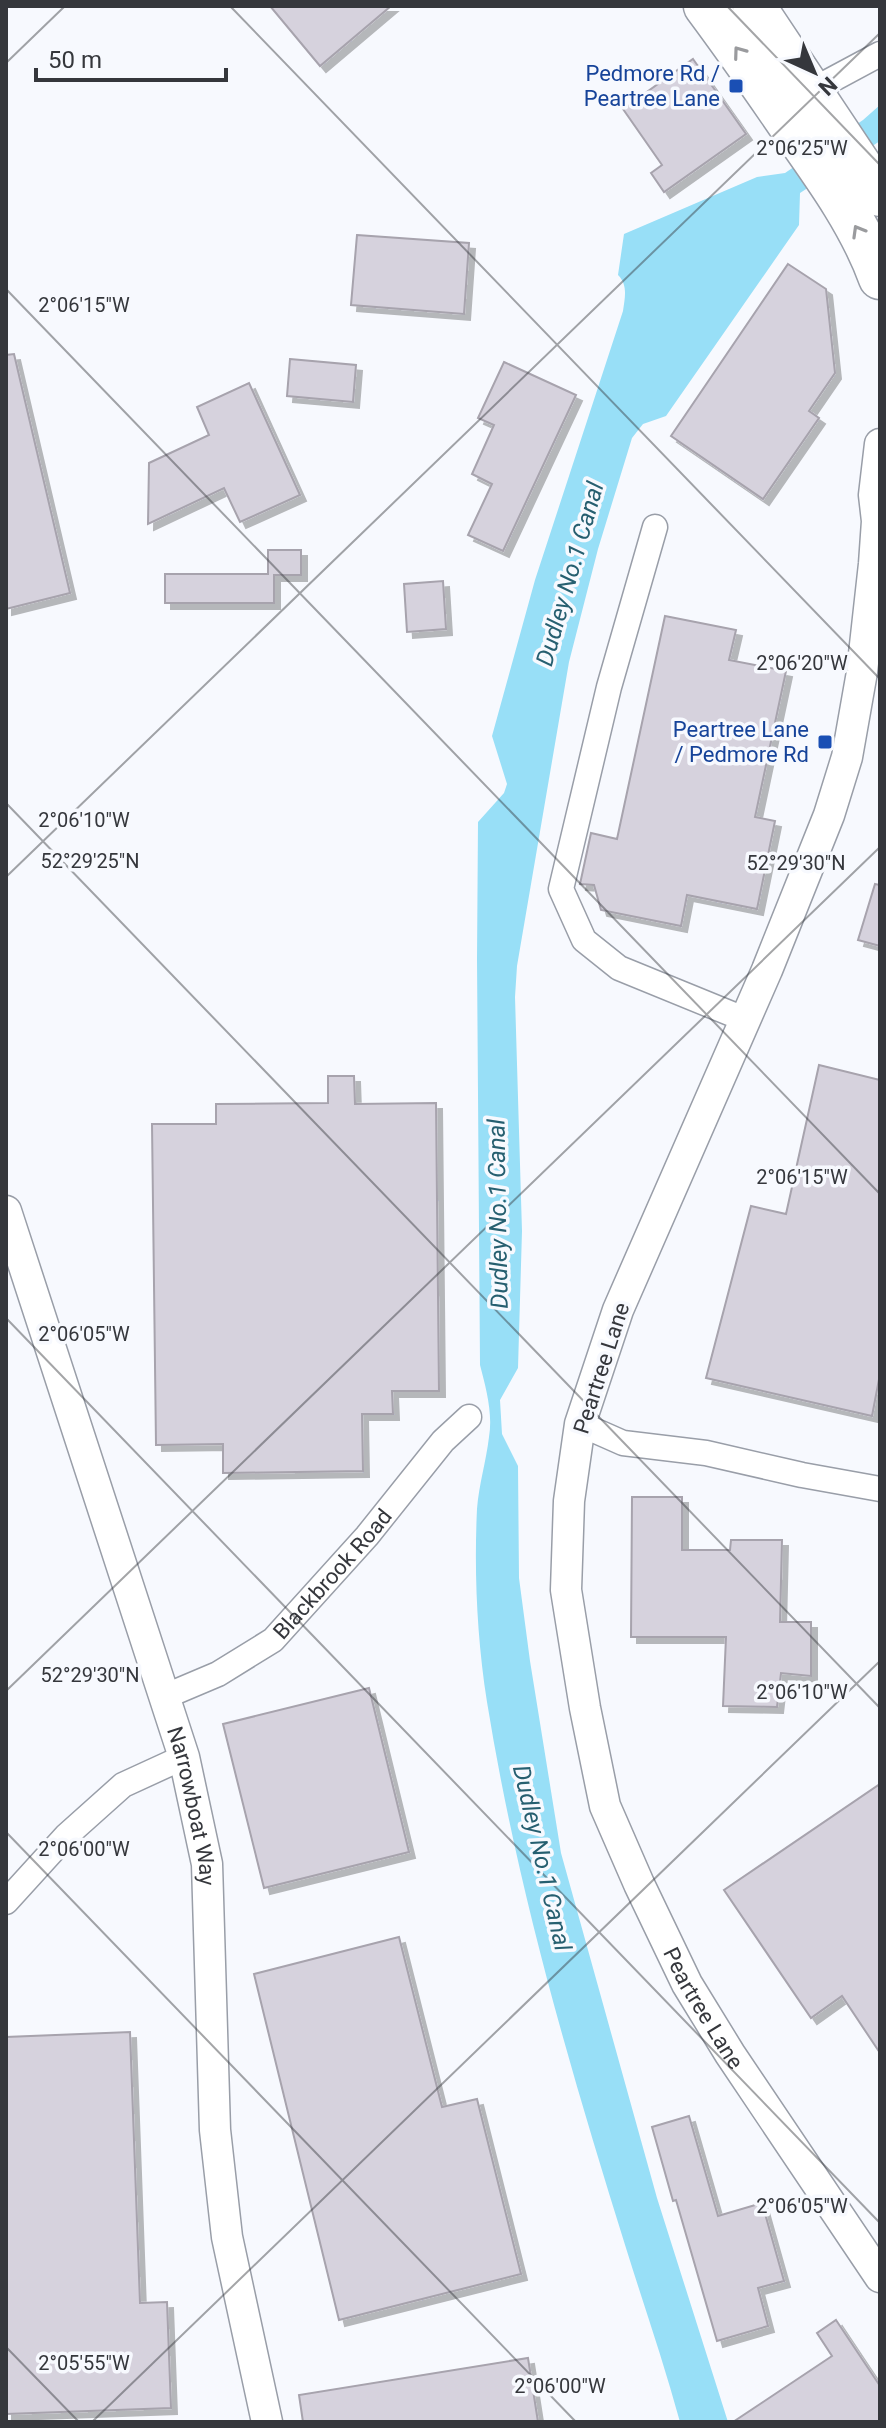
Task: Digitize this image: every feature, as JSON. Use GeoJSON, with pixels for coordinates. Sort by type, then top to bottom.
{"type":"FeatureCollection","features":[{"type":"Feature","properties":{"kind":"highway"},"geometry":{"type":"LineString","coordinates":[[705,6],[811,114]]}},
{"type":"Feature","properties":{"kind":"highway"},"geometry":{"type":"LineString","coordinates":[[754,6],[811,114],[857,182],[870,252],[880,278]]}},
{"type":"Feature","properties":{"kind":"street"},"geometry":{"type":"LineString","coordinates":[[811,114],[880,54]]}},
{"type":"Feature","properties":{"kind":"street","name":"Peartree Lane"},"geometry":{"type":"LineString","coordinates":[[880,444],[874,495],[878,518],[862,672],[847,757],[829,815],[618,1310],[580,1424],[569,1501],[566,1590],[605,1806],[687,1984],[730,2054],[880,2277]]}},
{"type":"Feature","properties":{"kind":"street"},"geometry":{"type":"LineString","coordinates":[[655,527],[609,687],[561,889],[584,940],[619,968],[744,1019]]}},
{"type":"Feature","properties":{"kind":"street","name":"Narrowboat Way"},"geometry":{"type":"LineString","coordinates":[[6,1211],[184,1757],[207,1864],[215,2130],[227,2237],[267,2422]]}},
{"type":"Feature","properties":{"kind":"street","name":"Blackbrook Road"},"geometry":{"type":"LineString","coordinates":[[166,1696],[218,1674],[273,1640],[367,1536],[443,1441],[469,1417]]}},
{"type":"Feature","properties":{"kind":"street"},"geometry":{"type":"LineString","coordinates":[[580,1424],[623,1443],[706,1453],[880,1489]]}},
{"type":"Feature","properties":{"kind":"street"},"geometry":{"type":"LineString","coordinates":[[6,1902],[66,1836],[123,1785],[184,1757]]}},
{"type":"Feature","properties":{"kind":"water","name":"Dudley No.1 Canal"},"geometry":{"type":"Polygon","coordinates":[[[880,105],[880,141],[800,193],[799,225],[666,416],[643,424],[632,438],[598,549],[569,662],[517,966],[515,997],[522,1231],[518,1368],[500,1400],[502,1434],[518,1466],[519,1578],[561,1853],[657,2198],[728,2422],[680,2422],[547,1978],[499,1772],[487,1702],[477,1606],[476,1533],[490,1428],[480,1365],[478,822],[504,793],[507,784],[492,736],[535,580],[623,311],[625,287],[618,275],[624,234],[757,177],[785,173],[880,105]]]}},
{"type":"Feature","properties":{"kind":"building"},"geometry":{"type":"Polygon","coordinates":[[[270,6],[391,6],[320,66],[270,6]]]}},
{"type":"Feature","properties":{"kind":"building"},"geometry":{"type":"Polygon","coordinates":[[[693,59],[746,134],[664,192],[651,173],[662,165],[623,109],[693,59]]]}},
{"type":"Feature","properties":{"kind":"building"},"geometry":{"type":"Polygon","coordinates":[[[357,235],[469,243],[464,314],[351,305],[357,235]]]}},
{"type":"Feature","properties":{"kind":"building"},"geometry":{"type":"Polygon","coordinates":[[[788,264],[826,289],[835,373],[809,411],[819,418],[763,499],[671,436],[788,264]]]}},
{"type":"Feature","properties":{"kind":"building"},"geometry":{"type":"Polygon","coordinates":[[[14,354],[70,593],[6,609],[6,355],[14,354]]]}},
{"type":"Feature","properties":{"kind":"building"},"geometry":{"type":"Polygon","coordinates":[[[290,359],[356,365],[353,402],[287,396],[290,359]]]}},
{"type":"Feature","properties":{"kind":"building"},"geometry":{"type":"Polygon","coordinates":[[[504,362],[576,395],[503,551],[468,535],[492,484],[472,474],[494,425],[478,418],[504,362]]]}},
{"type":"Feature","properties":{"kind":"building"},"geometry":{"type":"Polygon","coordinates":[[[249,383],[300,495],[240,522],[224,488],[148,524],[149,463],[209,435],[197,407],[249,383]]]}},
{"type":"Feature","properties":{"kind":"building"},"geometry":{"type":"Polygon","coordinates":[[[268,550],[301,550],[301,575],[274,575],[274,603],[165,603],[165,574],[268,574],[268,550]]]}},
{"type":"Feature","properties":{"kind":"building"},"geometry":{"type":"Polygon","coordinates":[[[443,581],[446,629],[407,632],[404,584],[443,581]]]}},
{"type":"Feature","properties":{"kind":"building"},"geometry":{"type":"Polygon","coordinates":[[[665,616],[736,630],[729,660],[786,671],[755,817],[775,821],[757,909],[687,895],[681,926],[601,910],[594,885],[580,884],[591,833],[617,839],[665,616]]]}},
{"type":"Feature","properties":{"kind":"building"},"geometry":{"type":"Polygon","coordinates":[[[875,884],[880,885],[880,946],[858,940],[875,884]]]}},
{"type":"Feature","properties":{"kind":"building"},"geometry":{"type":"Polygon","coordinates":[[[819,1065],[880,1080],[880,1374],[872,1416],[706,1378],[751,1206],[786,1214],[819,1065]]]}},
{"type":"Feature","properties":{"kind":"building"},"geometry":{"type":"Polygon","coordinates":[[[328,1076],[354,1076],[355,1104],[436,1103],[439,1391],[392,1391],[393,1414],[362,1414],[363,1471],[223,1473],[223,1444],[156,1445],[152,1124],[216,1124],[216,1104],[328,1103],[328,1076]]]}},
{"type":"Feature","properties":{"kind":"building"},"geometry":{"type":"Polygon","coordinates":[[[632,1497],[682,1497],[682,1550],[730,1550],[731,1540],[782,1540],[780,1622],[811,1622],[811,1676],[781,1673],[777,1707],[723,1706],[726,1637],[631,1637],[632,1497]]]}},
{"type":"Feature","properties":{"kind":"building"},"geometry":{"type":"Polygon","coordinates":[[[369,1688],[409,1852],[264,1888],[223,1724],[369,1688]]]}},
{"type":"Feature","properties":{"kind":"building"},"geometry":{"type":"Polygon","coordinates":[[[880,1784],[880,2053],[842,1996],[811,2018],[724,1890],[880,1784]]]}},
{"type":"Feature","properties":{"kind":"building"},"geometry":{"type":"Polygon","coordinates":[[[399,1937],[442,2107],[477,2099],[521,2274],[339,2320],[254,1974],[399,1937]]]}},
{"type":"Feature","properties":{"kind":"building"},"geometry":{"type":"Polygon","coordinates":[[[130,2032],[140,2303],[167,2302],[171,2408],[6,2414],[6,2037],[130,2032]]]}},
{"type":"Feature","properties":{"kind":"building"},"geometry":{"type":"Polygon","coordinates":[[[689,2116],[718,2216],[762,2203],[784,2281],[758,2288],[768,2326],[717,2341],[652,2127],[689,2116]]]}},
{"type":"Feature","properties":{"kind":"building"},"geometry":{"type":"Polygon","coordinates":[[[836,2320],[880,2386],[880,2422],[733,2422],[832,2356],[817,2333],[836,2320]]]}},
{"type":"Feature","properties":{"kind":"building"},"geometry":{"type":"Polygon","coordinates":[[[528,2358],[538,2422],[303,2422],[299,2395],[528,2358]]]}},
{"type":"Feature","properties":{"kind":"place","name":"Pedmore Rd / Peartree Lane"},"geometry":{"type":"Point","coordinates":[736,86]}},
{"type":"Feature","properties":{"kind":"place","name":"Peartree Lane / Pedmore Rd"},"geometry":{"type":"Point","coordinates":[825,742]}}]}
